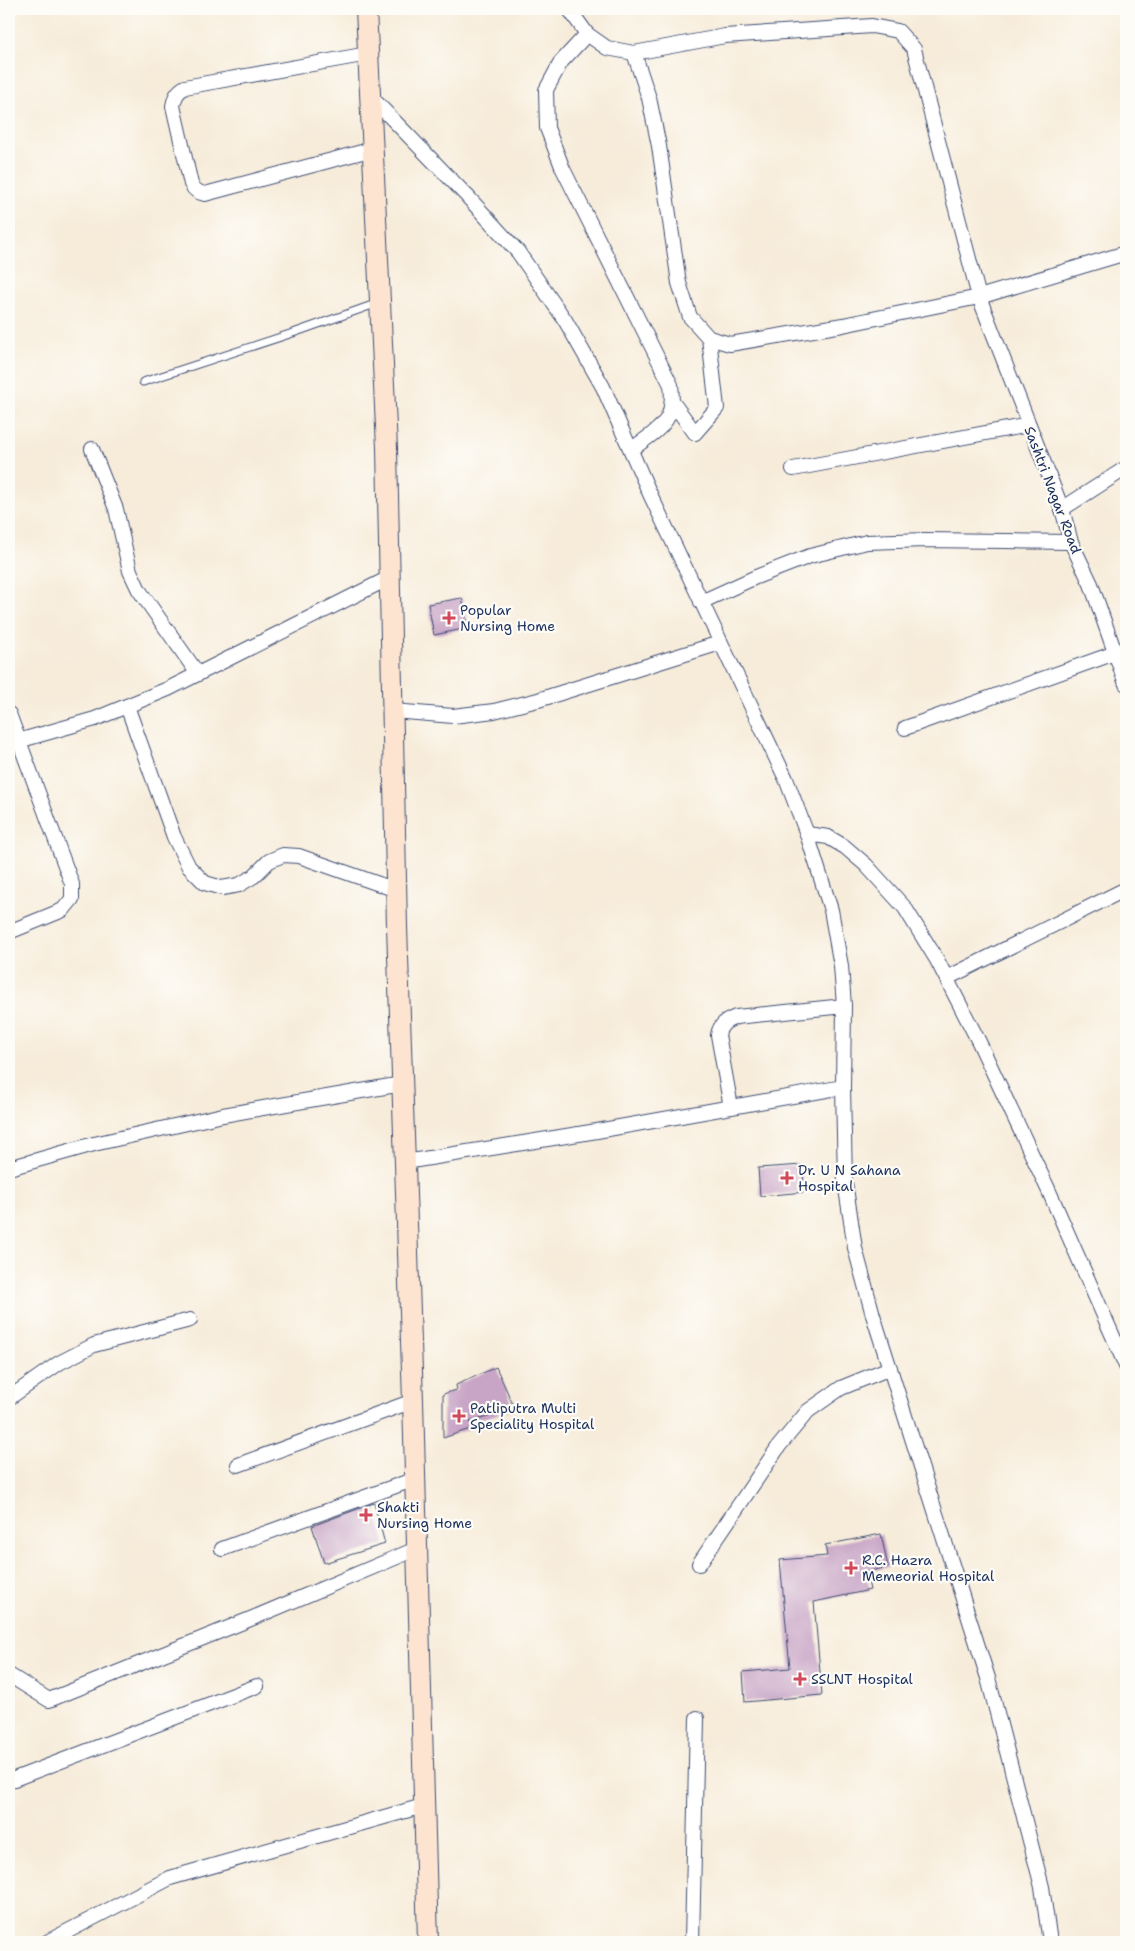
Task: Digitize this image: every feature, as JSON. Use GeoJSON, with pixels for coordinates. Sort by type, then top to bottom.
{"type":"FeatureCollection","features":[{"type":"Feature","properties":{"kind":"main road"},"geometry":{"type":"LineString","coordinates":[[366,9],[391,577],[396,890],[428,1942]]}},
{"type":"Feature","properties":{"kind":"street"},"geometry":{"type":"LineString","coordinates":[[569,9],[588,34],[607,48],[634,53],[649,98],[659,146],[679,283],[690,317],[708,338],[717,408],[695,432],[674,403]]}},
{"type":"Feature","properties":{"kind":"street","name":"Sashtri Nagar Road"},"geometry":{"type":"LineString","coordinates":[[634,53],[725,36],[872,26],[898,31],[914,50],[979,297],[1062,509],[1071,542],[1091,584],[1126,684]]}},
{"type":"Feature","properties":{"kind":"street"},"geometry":{"type":"LineString","coordinates":[[588,34],[561,62],[546,90],[547,128],[564,170],[672,386],[674,403],[666,423],[630,450]]}},
{"type":"Feature","properties":{"kind":"street"},"geometry":{"type":"LineString","coordinates":[[368,54],[186,87],[174,97],[173,106],[190,184],[199,193],[205,194],[373,149]]}},
{"type":"Feature","properties":{"kind":"street"},"geometry":{"type":"LineString","coordinates":[[371,97],[467,196],[518,252],[565,320],[603,387],[700,602],[786,779],[807,834],[831,910],[841,966],[844,1006],[843,1086],[846,1182],[855,1248],[873,1315],[988,1678],[1042,1887],[1050,1942]]}},
{"type":"Feature","properties":{"kind":"street"},"geometry":{"type":"LineString","coordinates":[[708,338],[730,344],[843,325],[979,297],[1126,253]]}},
{"type":"Feature","properties":{"kind":"street"},"geometry":{"type":"LineString","coordinates":[[793,469],[1029,425]]}},
{"type":"Feature","properties":{"kind":"street"},"geometry":{"type":"LineString","coordinates":[[92,449],[116,509],[130,571],[139,590],[198,674]]}},
{"type":"Feature","properties":{"kind":"street"},"geometry":{"type":"LineString","coordinates":[[1062,509],[1126,468]]}},
{"type":"Feature","properties":{"kind":"street"},"geometry":{"type":"LineString","coordinates":[[700,602],[810,556],[867,542],[926,540],[1071,542]]}},
{"type":"Feature","properties":{"kind":"street"},"geometry":{"type":"LineString","coordinates":[[18,741],[95,719],[168,689],[391,577]]}},
{"type":"Feature","properties":{"kind":"street"},"geometry":{"type":"LineString","coordinates":[[393,711],[453,716],[494,711],[538,700],[720,643]]}},
{"type":"Feature","properties":{"kind":"street"},"geometry":{"type":"LineString","coordinates":[[905,728],[1115,653]]}},
{"type":"Feature","properties":{"kind":"street"},"geometry":{"type":"LineString","coordinates":[[127,706],[174,837],[189,867],[205,883],[222,888],[238,885],[254,876],[269,862],[283,855],[299,856],[396,890]]}},
{"type":"Feature","properties":{"kind":"street"},"geometry":{"type":"LineString","coordinates":[[9,714],[72,884],[72,899],[63,910],[9,932]]}},
{"type":"Feature","properties":{"kind":"street"},"geometry":{"type":"LineString","coordinates":[[807,834],[828,837],[845,847],[866,865],[905,908],[947,978],[1048,1189],[1126,1366]]}},
{"type":"Feature","properties":{"kind":"street"},"geometry":{"type":"LineString","coordinates":[[947,978],[1126,889]]}},
{"type":"Feature","properties":{"kind":"street"},"geometry":{"type":"LineString","coordinates":[[731,1107],[718,1035],[720,1027],[726,1021],[736,1017],[844,1006]]}},
{"type":"Feature","properties":{"kind":"street"},"geometry":{"type":"LineString","coordinates":[[9,1168],[94,1144],[224,1115],[402,1084]]}},
{"type":"Feature","properties":{"kind":"street"},"geometry":{"type":"LineString","coordinates":[[405,1162],[597,1131],[843,1086]]}},
{"type":"Feature","properties":{"kind":"street"},"geometry":{"type":"LineString","coordinates":[[9,1398],[59,1363],[94,1345],[190,1320]]}},
{"type":"Feature","properties":{"kind":"street"},"geometry":{"type":"LineString","coordinates":[[698,1564],[780,1446],[808,1411],[841,1388],[890,1368]]}},
{"type":"Feature","properties":{"kind":"street"},"geometry":{"type":"LineString","coordinates":[[238,1464],[413,1401]]}},
{"type":"Feature","properties":{"kind":"street"},"geometry":{"type":"LineString","coordinates":[[222,1549],[415,1479]]}},
{"type":"Feature","properties":{"kind":"street"},"geometry":{"type":"LineString","coordinates":[[9,1674],[49,1700],[248,1620],[416,1549]]}},
{"type":"Feature","properties":{"kind":"street"},"geometry":{"type":"LineString","coordinates":[[9,1781],[257,1686]]}},
{"type":"Feature","properties":{"kind":"street"},"geometry":{"type":"LineString","coordinates":[[692,1942],[697,1718]]}},
{"type":"Feature","properties":{"kind":"street"},"geometry":{"type":"LineString","coordinates":[[47,1942],[170,1878],[423,1806]]}},
{"type":"Feature","properties":{"kind":"lane"},"geometry":{"type":"LineString","coordinates":[[143,382],[296,332],[380,302]]}},
{"type":"Feature","properties":{"kind":"building"},"geometry":{"type":"Polygon","coordinates":[[[462,598],[468,628],[434,635],[428,604],[462,598]]]}},
{"type":"Feature","properties":{"kind":"building"},"geometry":{"type":"Polygon","coordinates":[[[802,1165],[805,1192],[760,1196],[758,1168],[802,1165]]]}},
{"type":"Feature","properties":{"kind":"building"},"geometry":{"type":"Polygon","coordinates":[[[496,1367],[515,1409],[470,1422],[473,1428],[443,1438],[443,1394],[457,1390],[456,1385],[496,1367]]]}},
{"type":"Feature","properties":{"kind":"building"},"geometry":{"type":"Polygon","coordinates":[[[374,1503],[385,1544],[324,1563],[312,1526],[374,1503]]]}},
{"type":"Feature","properties":{"kind":"building"},"geometry":{"type":"Polygon","coordinates":[[[881,1534],[888,1567],[866,1572],[870,1590],[814,1602],[822,1695],[745,1702],[743,1672],[790,1668],[780,1560],[827,1556],[825,1545],[881,1534]]]}},
{"type":"Feature","properties":{"kind":"place","name":"Popular Nursing Home"},"geometry":{"type":"Point","coordinates":[449,618]}},
{"type":"Feature","properties":{"kind":"place","name":"Dr. U N Sahana Hospital"},"geometry":{"type":"Point","coordinates":[787,1178]}},
{"type":"Feature","properties":{"kind":"place","name":"Patliputra Multi Speciality Hospital"},"geometry":{"type":"Point","coordinates":[459,1416]}},
{"type":"Feature","properties":{"kind":"place","name":"Shakti Nursing Home"},"geometry":{"type":"Point","coordinates":[366,1515]}},
{"type":"Feature","properties":{"kind":"place","name":"R.C. Hazra Memeorial Hospital"},"geometry":{"type":"Point","coordinates":[851,1568]}},
{"type":"Feature","properties":{"kind":"place","name":"SSLNT Hospital"},"geometry":{"type":"Point","coordinates":[800,1679]}}]}
